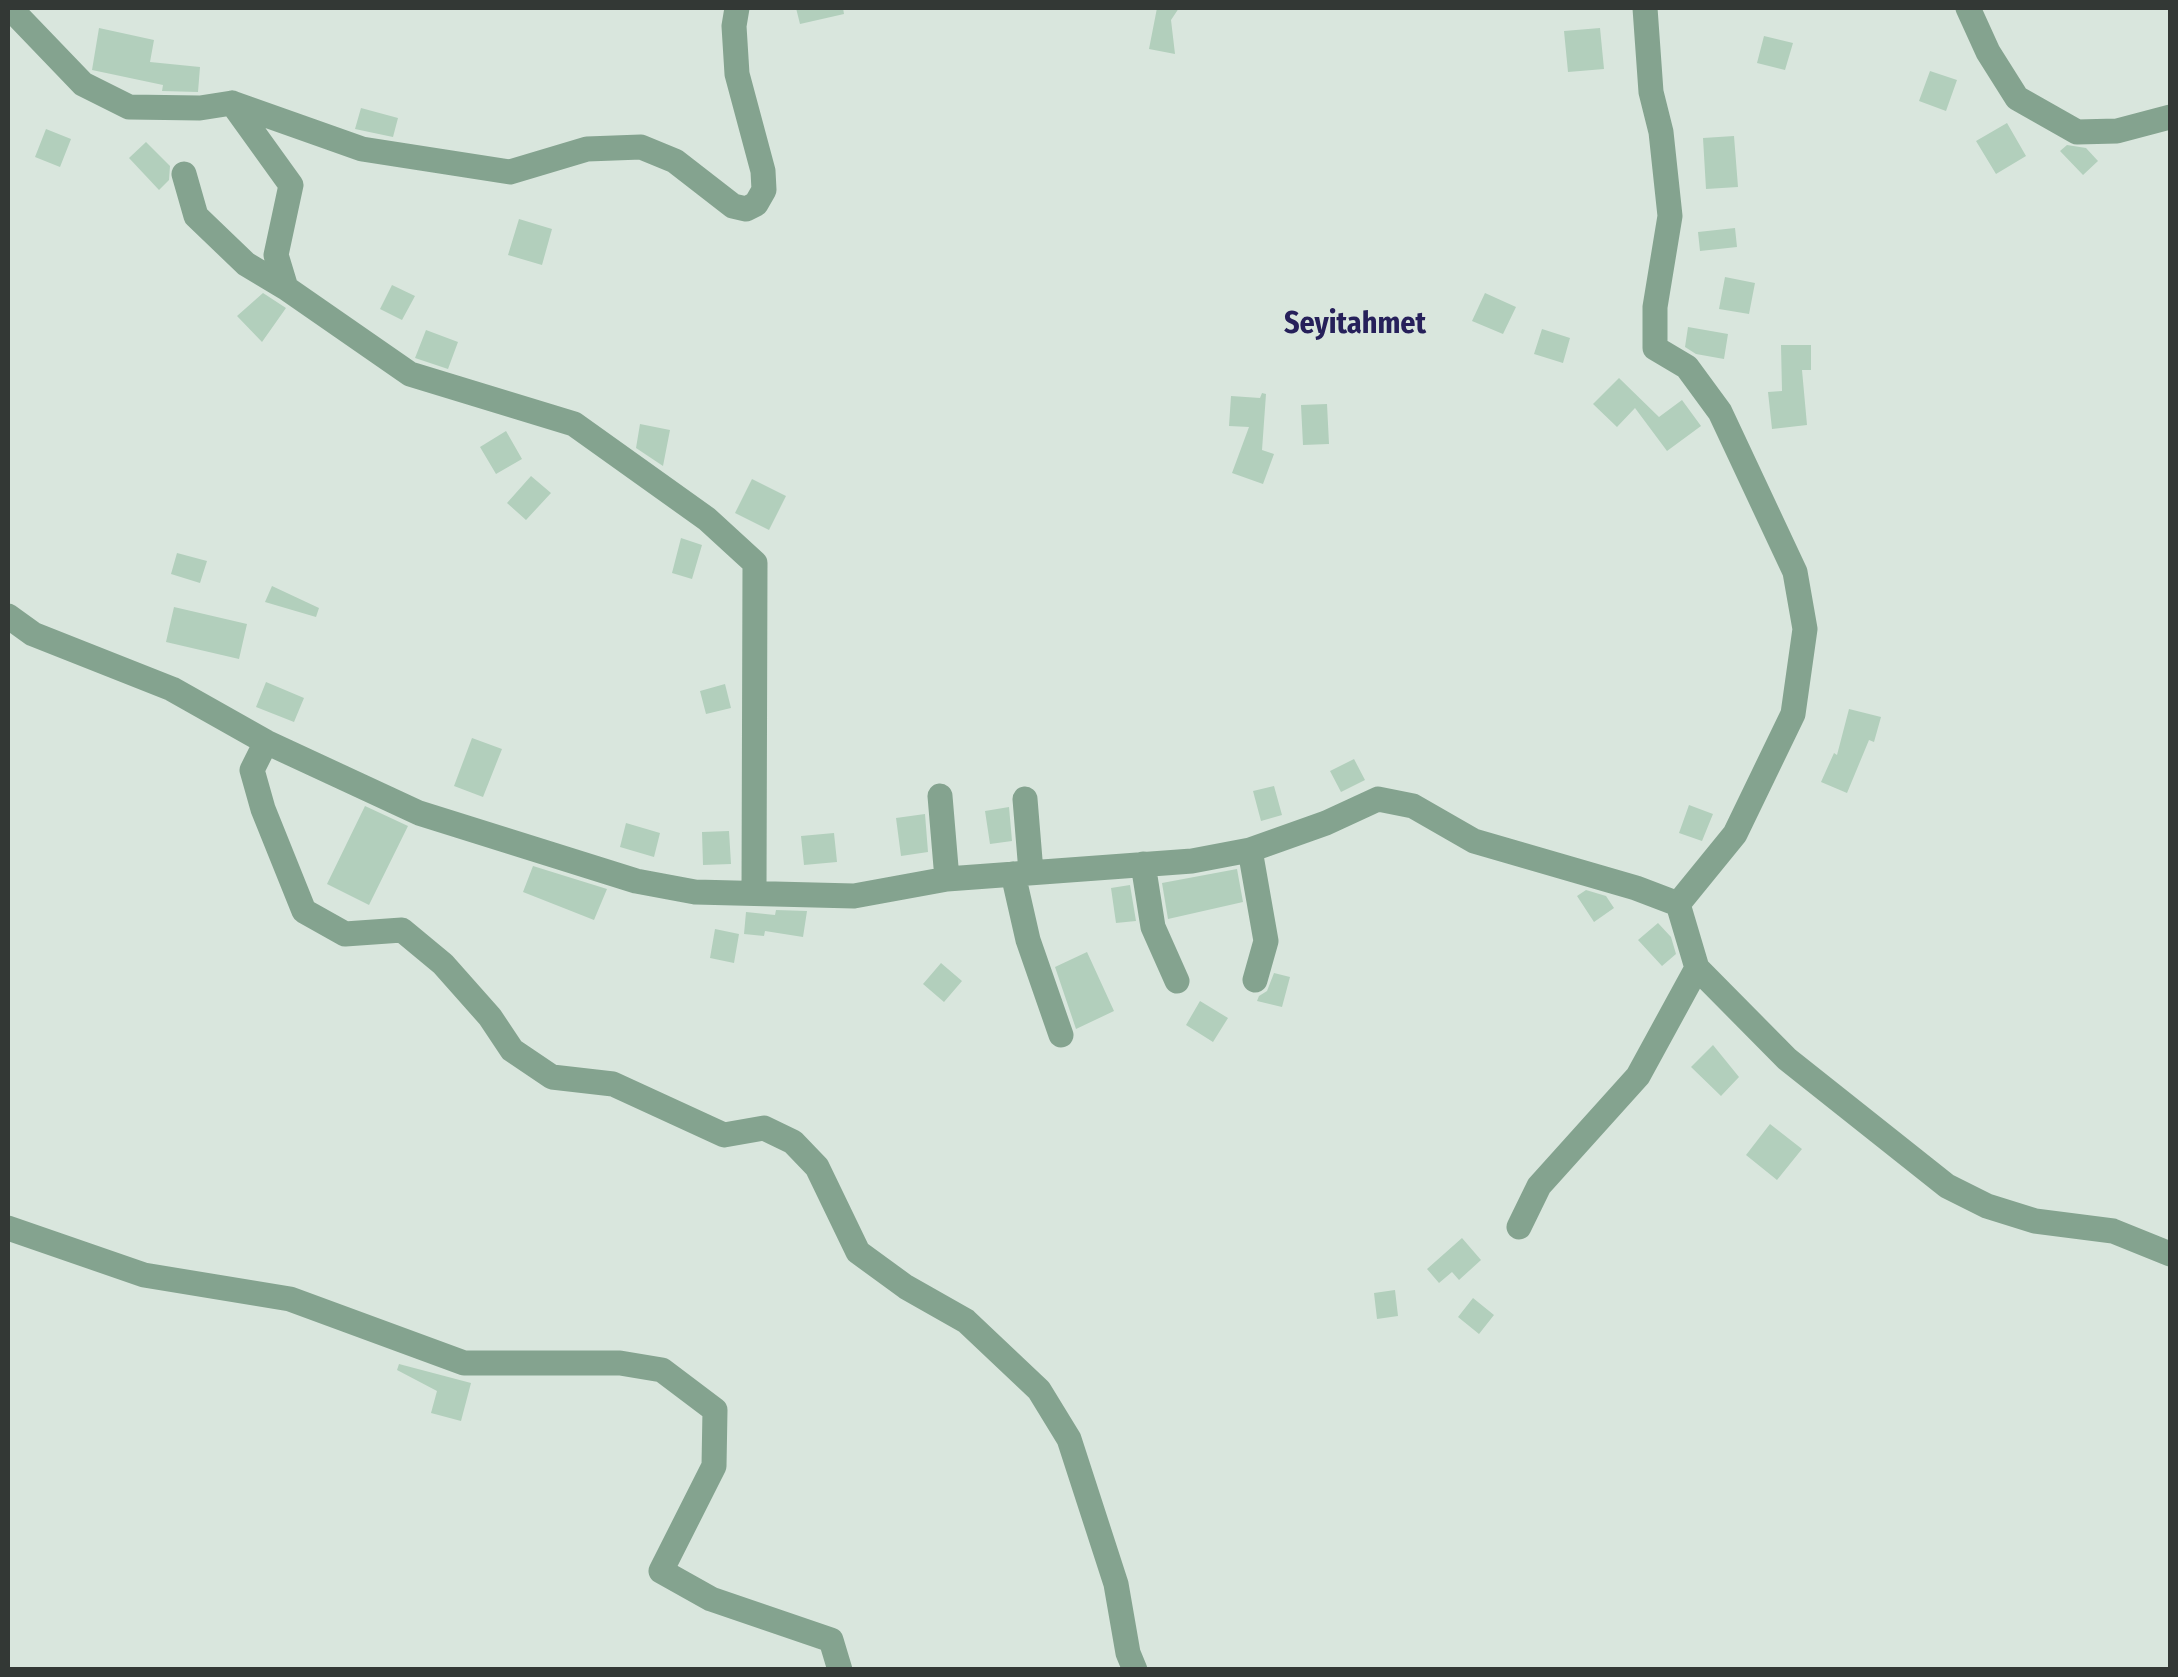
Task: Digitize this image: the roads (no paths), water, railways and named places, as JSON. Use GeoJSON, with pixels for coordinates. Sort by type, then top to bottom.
{"type":"FeatureCollection","features":[{"type":"Feature","properties":{"kind":"street"},"geometry":{"type":"LineString","coordinates":[[8,10],[83,84],[129,107],[200,108],[232,103],[362,149],[510,172],[586,148],[640,148],[675,161],[733,206],[746,209],[756,204],[764,190],[763,171],[738,74],[734,26],[737,8]]}},
{"type":"Feature","properties":{"kind":"street"},"geometry":{"type":"LineString","coordinates":[[1644,8],[1670,216],[1655,306],[1656,348],[1687,367],[1720,412],[1795,572],[1805,629],[1793,714],[1735,834],[1678,904]]}},
{"type":"Feature","properties":{"kind":"street"},"geometry":{"type":"LineString","coordinates":[[1968,8],[1988,52],[2016,98],[2077,132],[2117,130],[2170,117]]}},
{"type":"Feature","properties":{"kind":"street"},"geometry":{"type":"LineString","coordinates":[[232,103],[292,185],[276,255],[286,288]]}},
{"type":"Feature","properties":{"kind":"street"},"geometry":{"type":"LineString","coordinates":[[184,174],[196,216],[246,264],[410,374],[574,424],[707,519],[755,563],[754,891]]}},
{"type":"Feature","properties":{"kind":"street"},"geometry":{"type":"LineString","coordinates":[[8,616],[33,634],[172,688],[266,742],[418,813],[636,882],[694,892],[854,896],[948,879],[1192,861],[1250,850],[1326,824],[1378,800],[1413,806],[1474,841],[1678,904]]}},
{"type":"Feature","properties":{"kind":"street"},"geometry":{"type":"LineString","coordinates":[[266,742],[252,770],[263,809],[304,911],[345,934],[402,930],[444,964],[490,1017],[512,1050],[552,1076],[613,1084],[724,1135],[764,1128],[793,1142],[817,1167],[858,1252],[966,1321],[1039,1390],[1070,1439],[1116,1584],[1128,1653],[1135,1670]]}},
{"type":"Feature","properties":{"kind":"street"},"geometry":{"type":"LineString","coordinates":[[940,796],[948,879]]}},
{"type":"Feature","properties":{"kind":"street"},"geometry":{"type":"LineString","coordinates":[[1025,800],[1022,873],[1028,940],[1061,1036]]}},
{"type":"Feature","properties":{"kind":"street"},"geometry":{"type":"LineString","coordinates":[[1250,850],[1266,941],[1255,980]]}},
{"type":"Feature","properties":{"kind":"street"},"geometry":{"type":"LineString","coordinates":[[1143,864],[1153,927],[1177,981]]}},
{"type":"Feature","properties":{"kind":"street"},"geometry":{"type":"LineString","coordinates":[[1678,904],[1698,968],[1787,1059],[1946,1186],[1987,1206],[2035,1221],[2113,1231],[2170,1254]]}},
{"type":"Feature","properties":{"kind":"street"},"geometry":{"type":"LineString","coordinates":[[1519,1227],[1538,1186],[1638,1076],[1698,968]]}},
{"type":"Feature","properties":{"kind":"street"},"geometry":{"type":"LineString","coordinates":[[8,1228],[144,1275],[290,1299],[464,1363],[620,1362],[662,1370],[715,1410],[714,1466],[661,1571],[710,1599],[831,1640],[840,1670]]}},
{"type":"Feature","properties":{"kind":"district","name":"Seyitahmet"},"geometry":{"type":"Point","coordinates":[1355,325]}}]}
